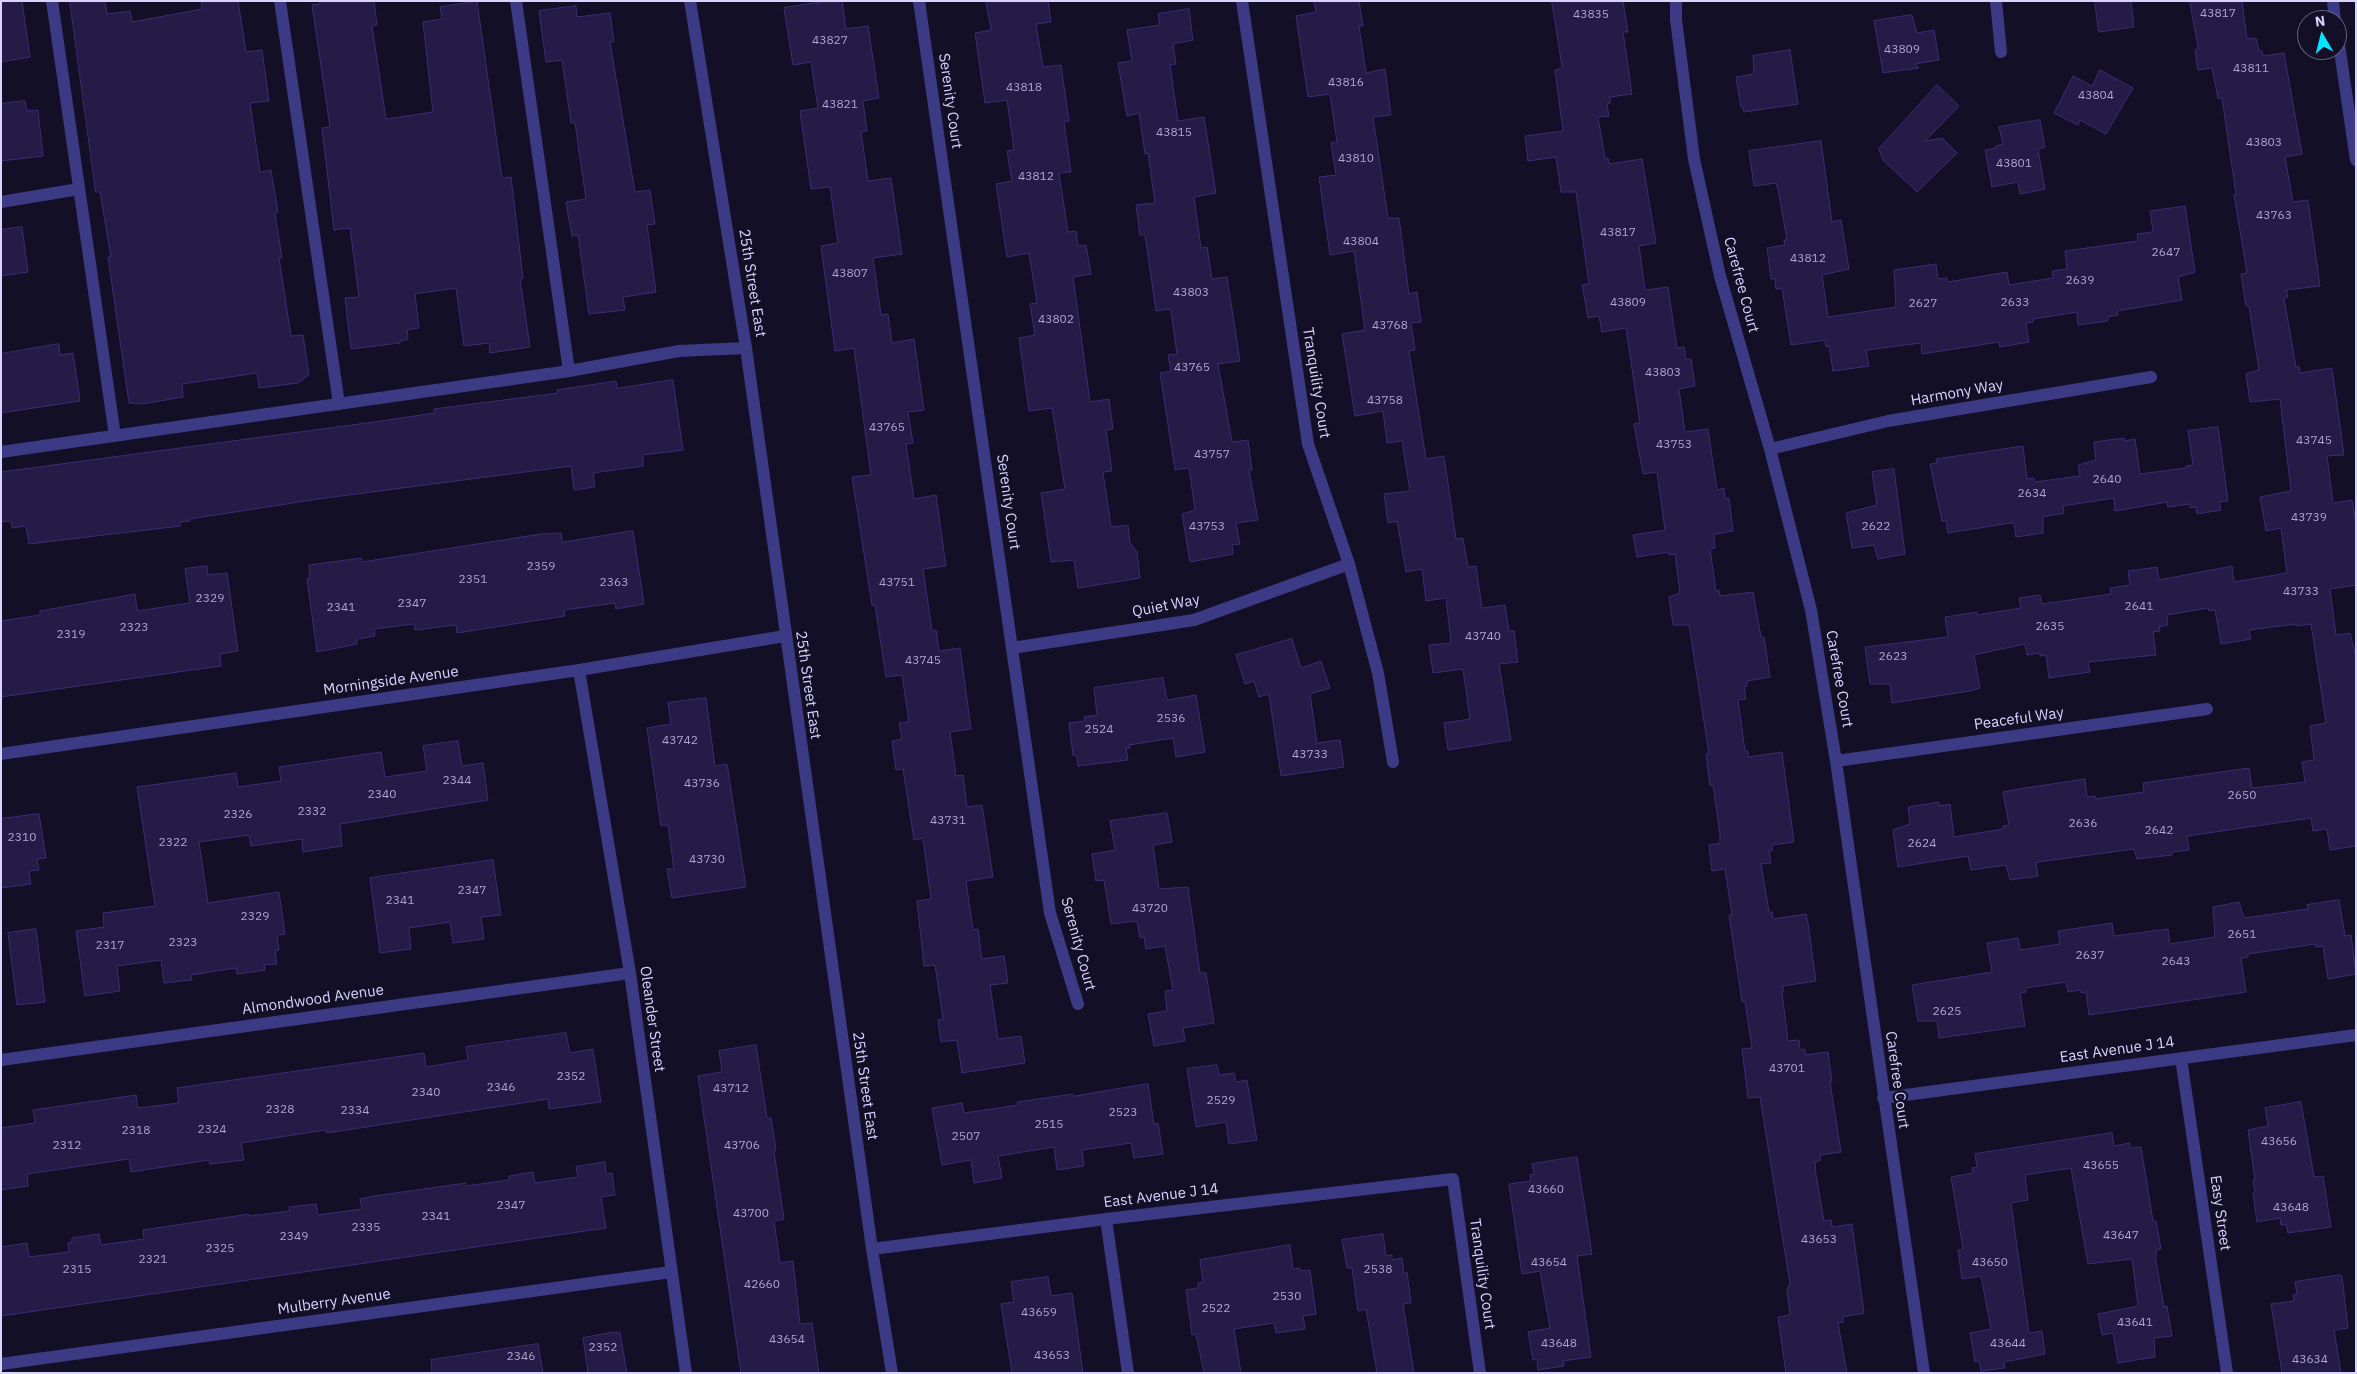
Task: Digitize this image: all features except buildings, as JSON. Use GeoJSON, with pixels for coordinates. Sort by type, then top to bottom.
{"type":"FeatureCollection","features":[{"type":"Feature","properties":{"kind":"street"},"geometry":{"type":"LineString","coordinates":[[52,1],[115,436]]}},
{"type":"Feature","properties":{"kind":"street"},"geometry":{"type":"LineString","coordinates":[[280,1],[339,404]]}},
{"type":"Feature","properties":{"kind":"street"},"geometry":{"type":"LineString","coordinates":[[516,1],[569,370]]}},
{"type":"Feature","properties":{"kind":"street","name":"25th Street East"},"geometry":{"type":"LineString","coordinates":[[690,1],[746,348],[872,1249],[892,1373]]}},
{"type":"Feature","properties":{"kind":"street","name":"Serenity Court"},"geometry":{"type":"LineString","coordinates":[[919,1],[1050,913],[1078,1004]]}},
{"type":"Feature","properties":{"kind":"street","name":"Tranquility Court"},"geometry":{"type":"LineString","coordinates":[[1242,1],[1308,444],[1349,564],[1378,673],[1393,762]]}},
{"type":"Feature","properties":{"kind":"street","name":"Carefree Court"},"geometry":{"type":"LineString","coordinates":[[1676,1],[1676,20],[1694,159],[1720,276],[1770,449],[1811,610],[1836,762],[1924,1373]]}},
{"type":"Feature","properties":{"kind":"street"},"geometry":{"type":"LineString","coordinates":[[1996,1],[2001,52]]}},
{"type":"Feature","properties":{"kind":"street"},"geometry":{"type":"LineString","coordinates":[[2341,60],[2356,160]]}},
{"type":"Feature","properties":{"kind":"street"},"geometry":{"type":"LineString","coordinates":[[1,202],[79,188]]}},
{"type":"Feature","properties":{"kind":"street"},"geometry":{"type":"LineString","coordinates":[[1,452],[569,370],[679,351],[746,348]]}},
{"type":"Feature","properties":{"kind":"street","name":"Harmony Way"},"geometry":{"type":"LineString","coordinates":[[1770,449],[1888,421],[2151,377]]}},
{"type":"Feature","properties":{"kind":"street","name":"Quiet Way"},"geometry":{"type":"LineString","coordinates":[[1012,648],[1194,620],[1349,564]]}},
{"type":"Feature","properties":{"kind":"street","name":"Morningside Avenue"},"geometry":{"type":"LineString","coordinates":[[1,754],[579,670],[785,636]]}},
{"type":"Feature","properties":{"kind":"street","name":"Oleander Street"},"geometry":{"type":"LineString","coordinates":[[579,670],[630,972],[686,1373]]}},
{"type":"Feature","properties":{"kind":"street","name":"Peaceful Way"},"geometry":{"type":"LineString","coordinates":[[1836,762],[2207,709]]}},
{"type":"Feature","properties":{"kind":"street","name":"Almondwood Avenue"},"geometry":{"type":"LineString","coordinates":[[1,1060],[630,972]]}},
{"type":"Feature","properties":{"kind":"street","name":"East Avenue J 14"},"geometry":{"type":"LineString","coordinates":[[1883,1098],[2356,1035]]}},
{"type":"Feature","properties":{"kind":"street","name":"Easy Street"},"geometry":{"type":"LineString","coordinates":[[2181,1058],[2227,1373]]}},
{"type":"Feature","properties":{"kind":"street","name":"Tranquility Court"},"geometry":{"type":"LineString","coordinates":[[1453,1179],[1480,1373]]}},
{"type":"Feature","properties":{"kind":"street","name":"East Avenue J 14"},"geometry":{"type":"LineString","coordinates":[[872,1249],[1106,1219],[1453,1179]]}},
{"type":"Feature","properties":{"kind":"street"},"geometry":{"type":"LineString","coordinates":[[1106,1219],[1128,1373]]}},
{"type":"Feature","properties":{"kind":"street","name":"Mulberry Avenue"},"geometry":{"type":"LineString","coordinates":[[1,1364],[671,1272]]}}]}
